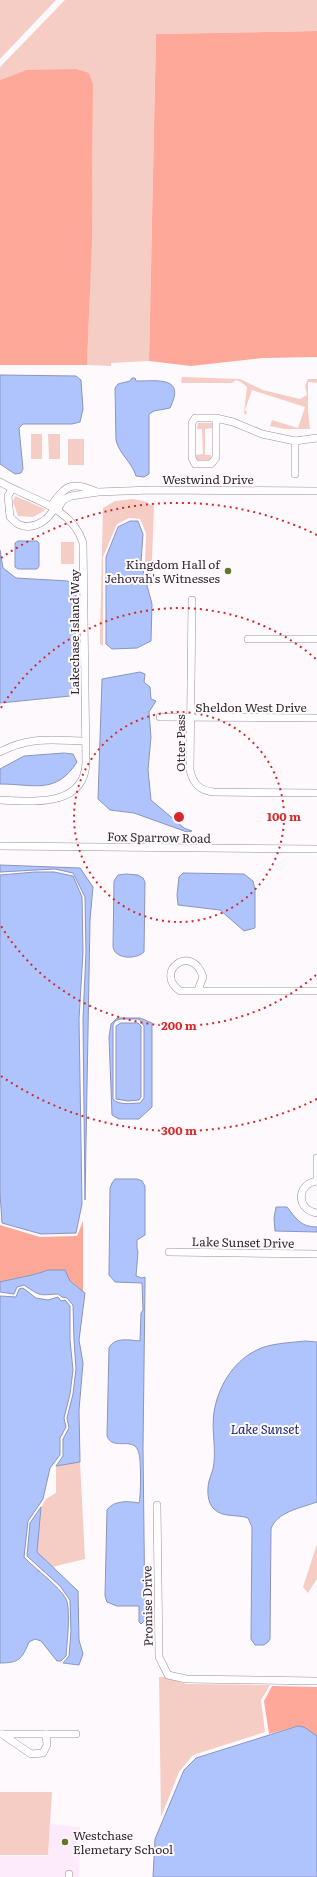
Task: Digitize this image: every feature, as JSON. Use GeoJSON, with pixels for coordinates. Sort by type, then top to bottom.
{"type":"FeatureCollection","features":[{"type":"Feature","properties":{"kind":"street"},"geometry":{"type":"LineString","coordinates":[[216,418],[216,458],[211,464],[194,464],[192,458],[192,422],[195,418],[216,418],[233,422],[262,434],[295,441],[317,438]]}},
{"type":"Feature","properties":{"kind":"street"},"geometry":{"type":"LineString","coordinates":[[294,474],[295,441]]}},
{"type":"Feature","properties":{"kind":"street","name":"Lakechase Island Way"},"geometry":{"type":"LineString","coordinates":[[0,482],[54,508],[81,534],[85,551],[85,772],[83,780],[61,798],[45,801],[0,800]]}},
{"type":"Feature","properties":{"kind":"street","name":"Westwind Drive"},"geometry":{"type":"LineString","coordinates":[[12,489],[8,496],[10,518],[20,525],[35,526],[51,515],[60,492],[70,486],[84,487],[98,492],[151,490],[317,491]]}},
{"type":"Feature","properties":{"kind":"street","name":"Otter Pass"},"geometry":{"type":"LineString","coordinates":[[192,600],[190,770],[191,777],[196,785],[205,791],[317,793]]}},
{"type":"Feature","properties":{"kind":"street"},"geometry":{"type":"LineString","coordinates":[[248,639],[317,639]]}},
{"type":"Feature","properties":{"kind":"street","name":"Sheldon West Drive"},"geometry":{"type":"LineString","coordinates":[[160,718],[317,718]]}},
{"type":"Feature","properties":{"kind":"street"},"geometry":{"type":"LineString","coordinates":[[0,752],[12,746],[33,740],[85,741]]}},
{"type":"Feature","properties":{"kind":"street","name":"Fox Sparrow Road"},"geometry":{"type":"LineString","coordinates":[[0,846],[317,849]]}},
{"type":"Feature","properties":{"kind":"street"},"geometry":{"type":"LineString","coordinates":[[198,990],[204,977],[201,969],[195,962],[186,960],[176,963],[171,970],[170,978],[174,986],[180,991],[317,991]]}},
{"type":"Feature","properties":{"kind":"street"},"geometry":{"type":"LineString","coordinates":[[317,1158],[317,1181],[307,1184],[301,1197],[302,1202],[308,1210],[317,1213]]}},
{"type":"Feature","properties":{"kind":"street","name":"Lake Sunset Drive"},"geometry":{"type":"LineString","coordinates":[[169,1252],[317,1254]]}},
{"type":"Feature","properties":{"kind":"street","name":"Promise Drive"},"geometry":{"type":"LineString","coordinates":[[157,1505],[159,1656],[168,1675],[186,1680],[317,1681]]}},
{"type":"Feature","properties":{"kind":"street"},"geometry":{"type":"LineString","coordinates":[[1,1734],[31,1754],[43,1753],[48,1745],[46,1734]]}},
{"type":"Feature","properties":{"kind":"street"},"geometry":{"type":"LineString","coordinates":[[1,1734],[76,1734]]}},
{"type":"Feature","properties":{"kind":"shaded area"},"geometry":{"type":"Polygon","coordinates":[[[0,0],[56,0],[0,59],[0,0]]]}},
{"type":"Feature","properties":{"kind":"shaded area"},"geometry":{"type":"Polygon","coordinates":[[[65,0],[317,0],[317,31],[156,34],[149,361],[111,363],[111,366],[87,365],[91,260],[93,119],[93,84],[89,73],[26,70],[0,80],[0,67],[65,0]]]}},
{"type":"Feature","properties":{"kind":"shaded area"},"geometry":{"type":"Polygon","coordinates":[[[317,31],[317,357],[263,358],[191,366],[149,361],[156,34],[317,31]]]}},
{"type":"Feature","properties":{"kind":"shaded area"},"geometry":{"type":"Polygon","coordinates":[[[76,69],[89,73],[93,84],[92,241],[87,365],[0,365],[0,80],[26,70],[76,69]]]}},
{"type":"Feature","properties":{"kind":"shaded area"},"geometry":{"type":"Polygon","coordinates":[[[182,377],[240,379],[263,390],[300,399],[307,395],[305,386],[308,379],[317,379],[317,383],[308,382],[310,429],[285,429],[270,426],[272,420],[298,428],[305,407],[252,390],[245,410],[247,412],[246,415],[244,413],[247,387],[241,382],[236,380],[232,383],[181,383],[182,377]]]}},
{"type":"Feature","properties":{"kind":"shaded area"},"geometry":{"type":"Polygon","coordinates":[[[198,423],[213,424],[212,428],[205,429],[205,455],[211,455],[211,461],[196,461],[196,455],[203,454],[202,429],[197,429],[198,423]]]}},
{"type":"Feature","properties":{"kind":"shaded area"},"geometry":{"type":"Polygon","coordinates":[[[31,434],[42,434],[42,459],[31,459],[31,434]]]}},
{"type":"Feature","properties":{"kind":"shaded area"},"geometry":{"type":"Polygon","coordinates":[[[48,434],[60,434],[60,459],[49,459],[48,434]]]}},
{"type":"Feature","properties":{"kind":"shaded area"},"geometry":{"type":"Polygon","coordinates":[[[68,439],[84,439],[84,465],[68,465],[68,439]]]}},
{"type":"Feature","properties":{"kind":"shaded area"},"geometry":{"type":"Polygon","coordinates":[[[15,496],[45,509],[33,517],[18,516],[13,502],[15,496]]]}},
{"type":"Feature","properties":{"kind":"shaded area"},"geometry":{"type":"Polygon","coordinates":[[[133,499],[144,501],[154,506],[151,588],[145,563],[146,533],[140,519],[129,518],[117,524],[103,557],[103,646],[100,644],[100,633],[103,508],[115,501],[133,499]]]}},
{"type":"Feature","properties":{"kind":"shaded area"},"geometry":{"type":"Polygon","coordinates":[[[61,542],[74,542],[74,564],[61,564],[61,542]]]}},
{"type":"Feature","properties":{"kind":"shaded area"},"geometry":{"type":"Polygon","coordinates":[[[83,1221],[83,1292],[70,1281],[48,1270],[0,1282],[0,1225],[40,1237],[77,1236],[83,1221]]]}},
{"type":"Feature","properties":{"kind":"shaded area"},"geometry":{"type":"Polygon","coordinates":[[[80,1462],[85,1559],[52,1567],[37,1552],[41,1507],[46,1499],[56,1493],[56,1466],[80,1462]]]}},
{"type":"Feature","properties":{"kind":"shaded area"},"geometry":{"type":"Polygon","coordinates":[[[317,1544],[317,1579],[308,1593],[303,1587],[317,1544]]]}},
{"type":"Feature","properties":{"kind":"shaded area"},"geometry":{"type":"Polygon","coordinates":[[[159,1677],[165,1677],[186,1684],[270,1685],[261,1700],[265,1732],[193,1755],[179,1772],[161,1817],[159,1677]]]}},
{"type":"Feature","properties":{"kind":"shaded area"},"geometry":{"type":"Polygon","coordinates":[[[272,1686],[317,1687],[317,1737],[298,1726],[269,1734],[264,1701],[272,1686]]]}},
{"type":"Feature","properties":{"kind":"shaded area"},"geometry":{"type":"Polygon","coordinates":[[[0,1792],[52,1792],[48,1855],[0,1855],[0,1792]]]}},
{"type":"Feature","properties":{"kind":"shaded area","name":"Westchase Elemetary School"},"geometry":{"type":"Polygon","coordinates":[[[50,1824],[80,1827],[79,1877],[0,1877],[0,1856],[48,1856],[50,1824]]]}},
{"type":"Feature","properties":{"kind":"water"},"geometry":{"type":"Polygon","coordinates":[[[0,375],[76,376],[81,380],[83,409],[80,422],[72,424],[23,424],[19,428],[23,469],[21,473],[15,474],[0,464],[0,375]]]}},
{"type":"Feature","properties":{"kind":"water"},"geometry":{"type":"Polygon","coordinates":[[[132,378],[135,378],[136,381],[167,382],[172,385],[175,390],[170,408],[154,411],[149,414],[149,474],[144,477],[136,476],[132,466],[120,450],[116,440],[115,388],[118,384],[130,381],[132,378]]]}},
{"type":"Feature","properties":{"kind":"water"},"geometry":{"type":"Polygon","coordinates":[[[130,521],[138,521],[143,534],[141,563],[152,604],[151,641],[137,648],[112,649],[106,644],[106,557],[118,527],[130,521]]]}},
{"type":"Feature","properties":{"kind":"water"},"geometry":{"type":"Polygon","coordinates":[[[18,541],[37,541],[39,543],[39,566],[37,569],[18,569],[15,567],[15,543],[18,541]]]}},
{"type":"Feature","properties":{"kind":"water"},"geometry":{"type":"Polygon","coordinates":[[[0,550],[3,568],[16,578],[68,581],[76,590],[75,678],[70,696],[0,703],[0,550]]]}},
{"type":"Feature","properties":{"kind":"water"},"geometry":{"type":"Polygon","coordinates":[[[140,672],[145,674],[144,682],[150,687],[151,699],[156,701],[149,712],[151,737],[148,770],[151,800],[184,828],[192,831],[187,832],[134,813],[110,810],[98,799],[102,679],[140,672]]]}},
{"type":"Feature","properties":{"kind":"water"},"geometry":{"type":"Polygon","coordinates":[[[64,753],[73,754],[77,762],[61,779],[52,783],[34,786],[0,784],[0,769],[24,756],[64,753]]]}},
{"type":"Feature","properties":{"kind":"water"},"geometry":{"type":"Polygon","coordinates":[[[0,865],[80,868],[93,887],[90,920],[85,1200],[83,1019],[86,952],[85,897],[73,873],[55,869],[0,872],[0,865]]]}},
{"type":"Feature","properties":{"kind":"water"},"geometry":{"type":"Polygon","coordinates":[[[54,872],[73,876],[82,897],[83,952],[79,1019],[82,1204],[76,1233],[41,1234],[2,1223],[0,1193],[0,875],[54,872]]]}},
{"type":"Feature","properties":{"kind":"water"},"geometry":{"type":"Polygon","coordinates":[[[183,873],[244,874],[253,881],[255,890],[255,928],[244,931],[220,910],[178,905],[177,895],[179,877],[183,873]]]}},
{"type":"Feature","properties":{"kind":"water"},"geometry":{"type":"Polygon","coordinates":[[[118,875],[138,875],[143,878],[145,882],[144,952],[140,955],[131,957],[117,954],[113,947],[114,881],[118,875]]]}},
{"type":"Feature","properties":{"kind":"water"},"geometry":{"type":"Polygon","coordinates":[[[117,1018],[140,1018],[152,1023],[152,1107],[139,1119],[119,1119],[112,1115],[109,1037],[111,1024],[117,1018]],[[120,1019],[115,1021],[113,1025],[113,1099],[119,1103],[140,1103],[144,1098],[144,1026],[139,1019],[120,1019]]]}},
{"type":"Feature","properties":{"kind":"water"},"geometry":{"type":"Polygon","coordinates":[[[121,1023],[138,1023],[141,1026],[141,1097],[139,1100],[128,1101],[116,1099],[116,1026],[121,1023]]]}},
{"type":"Feature","properties":{"kind":"water"},"geometry":{"type":"Polygon","coordinates":[[[115,1179],[137,1179],[142,1181],[145,1186],[145,1235],[137,1240],[138,1252],[136,1276],[142,1278],[145,1277],[143,1448],[145,1620],[141,1624],[139,1622],[139,1606],[117,1606],[107,1602],[105,1596],[107,1510],[113,1504],[126,1502],[139,1503],[140,1500],[140,1457],[137,1448],[131,1444],[112,1442],[107,1436],[109,1348],[111,1344],[118,1341],[140,1341],[141,1313],[143,1310],[142,1283],[115,1282],[109,1275],[110,1188],[115,1179]]]}},
{"type":"Feature","properties":{"kind":"water"},"geometry":{"type":"Polygon","coordinates":[[[276,1207],[287,1207],[302,1224],[317,1227],[317,1232],[275,1231],[274,1218],[276,1207]]]}},
{"type":"Feature","properties":{"kind":"water"},"geometry":{"type":"Polygon","coordinates":[[[48,1270],[65,1270],[70,1281],[85,1293],[79,1340],[83,1363],[79,1410],[80,1462],[56,1466],[63,1456],[63,1439],[69,1428],[67,1418],[73,1394],[76,1369],[73,1305],[67,1298],[58,1294],[40,1294],[24,1285],[17,1287],[14,1294],[0,1292],[0,1282],[48,1270]]]}},
{"type":"Feature","properties":{"kind":"water"},"geometry":{"type":"Polygon","coordinates":[[[23,1288],[36,1298],[48,1300],[58,1297],[61,1301],[65,1300],[70,1306],[70,1340],[73,1370],[70,1394],[64,1418],[66,1427],[60,1438],[60,1455],[50,1468],[43,1499],[28,1521],[24,1557],[63,1594],[66,1599],[68,1610],[68,1635],[66,1656],[61,1661],[57,1661],[41,1641],[35,1639],[29,1642],[19,1659],[12,1662],[0,1663],[0,1296],[16,1297],[19,1289],[23,1288]]]}},
{"type":"Feature","properties":{"kind":"water","name":"Lake Sunset"},"geometry":{"type":"Polygon","coordinates":[[[305,1341],[317,1342],[317,1502],[290,1511],[278,1518],[271,1529],[270,1639],[264,1645],[255,1645],[251,1639],[252,1527],[248,1518],[226,1515],[218,1512],[210,1503],[208,1496],[208,1484],[214,1462],[214,1412],[219,1393],[228,1376],[247,1356],[266,1346],[305,1341]]]}},
{"type":"Feature","properties":{"kind":"water"},"geometry":{"type":"Polygon","coordinates":[[[41,1507],[37,1552],[78,1591],[79,1640],[83,1654],[79,1665],[63,1663],[69,1656],[71,1631],[70,1600],[60,1586],[27,1556],[30,1523],[41,1507]]]}},
{"type":"Feature","properties":{"kind":"water"},"geometry":{"type":"Polygon","coordinates":[[[298,1726],[304,1727],[317,1736],[317,1877],[153,1877],[155,1839],[184,1770],[196,1758],[298,1726]]]}},
{"type":"Feature","properties":{"kind":"place","name":"Kingdom Hall of Jehovah's Witnesses"},"geometry":{"type":"Point","coordinates":[228,571]}},
{"type":"Feature","properties":{"kind":"place","name":"Westchase Elemetary School"},"geometry":{"type":"Point","coordinates":[65,1842]}}]}
